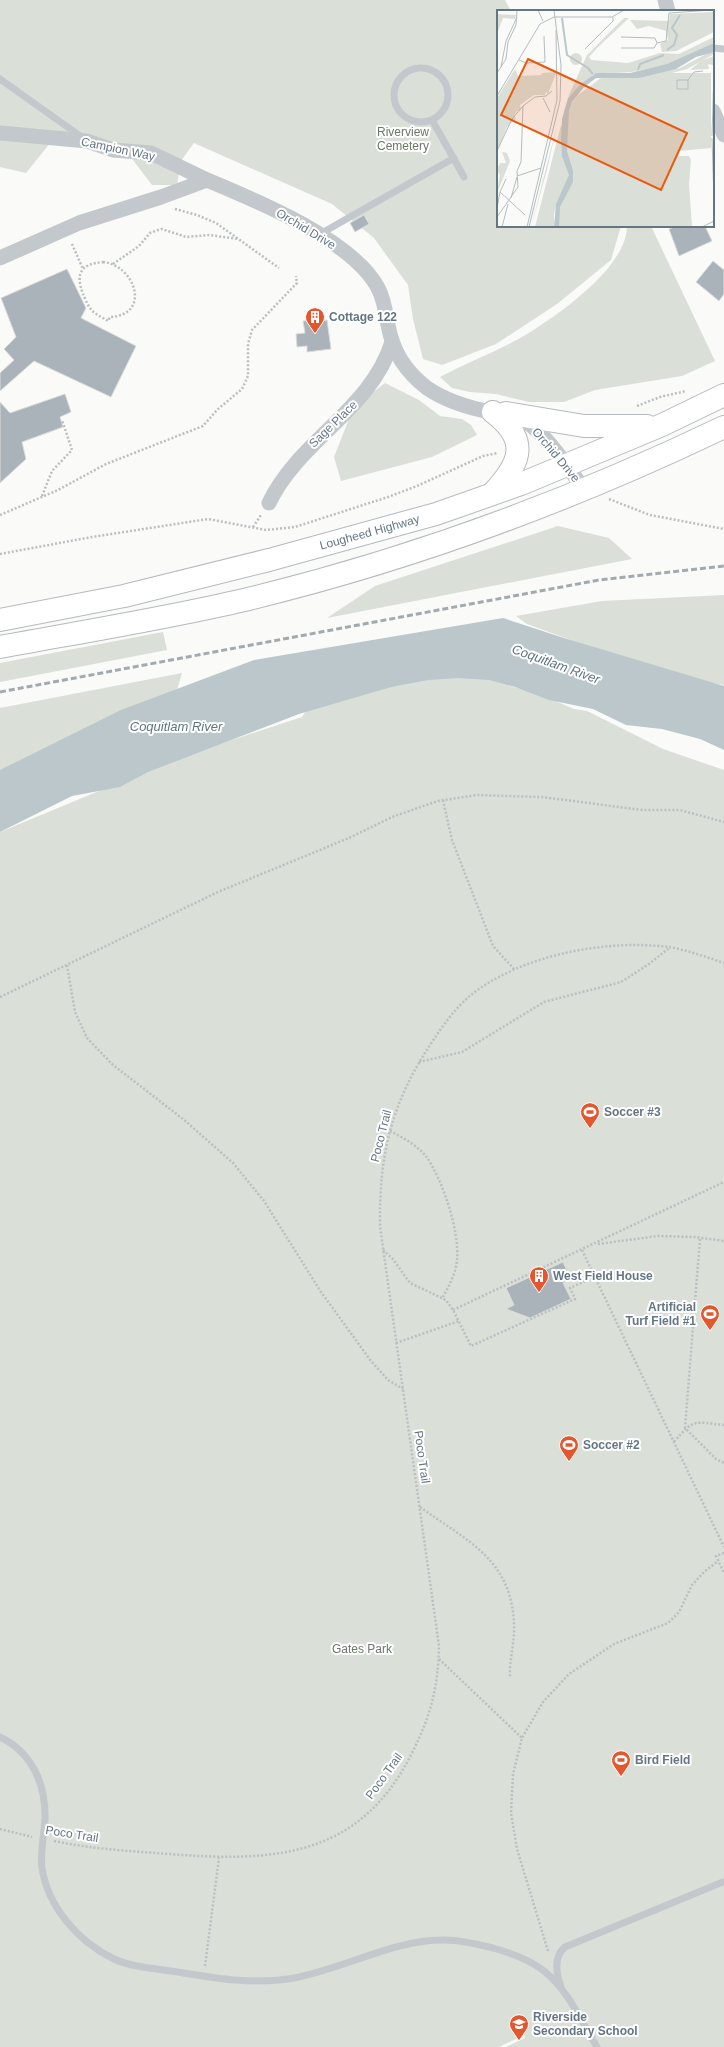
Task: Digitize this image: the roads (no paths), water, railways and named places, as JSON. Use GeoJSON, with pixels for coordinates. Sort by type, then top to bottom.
{"type":"FeatureCollection","features":[{"type":"Feature","properties":{"kind":"main road","name":"Lougheed Highway"},"geometry":{"type":"LineString","coordinates":[[0,620],[124,596],[269,560],[436,514],[492,495],[662,425],[724,395]]}},
{"type":"Feature","properties":{"kind":"main road"},"geometry":{"type":"LineString","coordinates":[[500,413],[584,426],[662,425]]}},
{"type":"Feature","properties":{"kind":"main road"},"geometry":{"type":"LineString","coordinates":[[492,495],[512,472],[515,464],[517,445],[511,428],[500,413]]}},
{"type":"Feature","properties":{"kind":"main road"},"geometry":{"type":"LineString","coordinates":[[0,647],[221,604],[370,566],[472,533],[585,490],[724,427]]}},
{"type":"Feature","properties":{"kind":"street"},"geometry":{"type":"LineString","coordinates":[[665,0],[668,10]]}},
{"type":"Feature","properties":{"kind":"street"},"geometry":{"type":"LineString","coordinates":[[714,113],[724,135]]}},
{"type":"Feature","properties":{"kind":"street","name":"Campion Way"},"geometry":{"type":"LineString","coordinates":[[0,133],[87,141],[113,150],[151,154],[207,180]]}},
{"type":"Feature","properties":{"kind":"street"},"geometry":{"type":"LineString","coordinates":[[0,258],[65,229],[207,180]]}},
{"type":"Feature","properties":{"kind":"street","name":"Orchid Drive"},"geometry":{"type":"LineString","coordinates":[[207,180],[258,202],[320,234],[355,261],[377,286],[383,298],[396,355],[406,368],[427,388],[451,401],[517,416],[535,427],[585,490]]}},
{"type":"Feature","properties":{"kind":"street","name":"Sage Place"},"geometry":{"type":"LineString","coordinates":[[269,503],[282,480],[305,451],[367,390],[387,359],[392,342]]}},
{"type":"Feature","properties":{"kind":"lane"},"geometry":{"type":"LineString","coordinates":[[714,48],[724,49]]}},
{"type":"Feature","properties":{"kind":"lane"},"geometry":{"type":"LineString","coordinates":[[417,68],[430,70],[440,76],[445,84],[447,100],[442,112],[432,120],[423,122],[414,121],[406,117],[397,106],[394,93],[396,84],[402,76],[409,71],[417,68]]}},
{"type":"Feature","properties":{"kind":"lane"},"geometry":{"type":"LineString","coordinates":[[0,79],[87,141]]}},
{"type":"Feature","properties":{"kind":"lane"},"geometry":{"type":"LineString","coordinates":[[432,120],[464,177]]}},
{"type":"Feature","properties":{"kind":"lane"},"geometry":{"type":"LineString","coordinates":[[320,234],[454,158]]}},
{"type":"Feature","properties":{"kind":"lane"},"geometry":{"type":"LineString","coordinates":[[0,1736],[24,1752],[35,1768],[44,1797],[45,1820],[42,1839],[42,1868],[52,1899],[63,1918],[86,1939],[112,1958],[127,1963],[204,1977],[248,1981],[289,1979],[398,1946],[444,1940],[480,1945],[520,1957],[544,1971],[563,1990]]}},
{"type":"Feature","properties":{"kind":"lane"},"geometry":{"type":"LineString","coordinates":[[597,2047],[563,1990],[556,1970],[557,1958],[565,1947],[723,1882]]}},
{"type":"Feature","properties":{"kind":"water","name":"Coquitlam River"},"geometry":{"type":"Polygon","coordinates":[[[503,618],[724,686],[724,750],[700,739],[662,729],[626,725],[593,709],[549,700],[515,687],[489,680],[458,678],[428,680],[391,687],[299,714],[148,772],[120,787],[72,796],[0,832],[0,770],[121,710],[254,660],[503,618]]]}},
{"type":"Feature","properties":{"kind":"railway"},"geometry":{"type":"LineString","coordinates":[[0,692],[599,580],[724,566]]}},
{"type":"Feature","properties":{"kind":"place","name":"Cottage 122"},"geometry":{"type":"Point","coordinates":[315,334]}},
{"type":"Feature","properties":{"kind":"place","name":"Soccer #3"},"geometry":{"type":"Point","coordinates":[590,1129]}},
{"type":"Feature","properties":{"kind":"place","name":"West Field House"},"geometry":{"type":"Point","coordinates":[539,1293]}},
{"type":"Feature","properties":{"kind":"place","name":"Artificial Turf Field #1"},"geometry":{"type":"Point","coordinates":[710,1331]}},
{"type":"Feature","properties":{"kind":"place","name":"Soccer #2"},"geometry":{"type":"Point","coordinates":[569,1462]}},
{"type":"Feature","properties":{"kind":"place","name":"Bird Field"},"geometry":{"type":"Point","coordinates":[621,1777]}},
{"type":"Feature","properties":{"kind":"place","name":"Riverside Secondary School"},"geometry":{"type":"Point","coordinates":[519,2041]}},
{"type":"Feature","properties":{"kind":"park label","name":"Riverview Cemetery"},"geometry":{"type":"Point","coordinates":[403,139]}},
{"type":"Feature","properties":{"kind":"park label","name":"Gates Park"},"geometry":{"type":"Point","coordinates":[362,1649]}}]}
